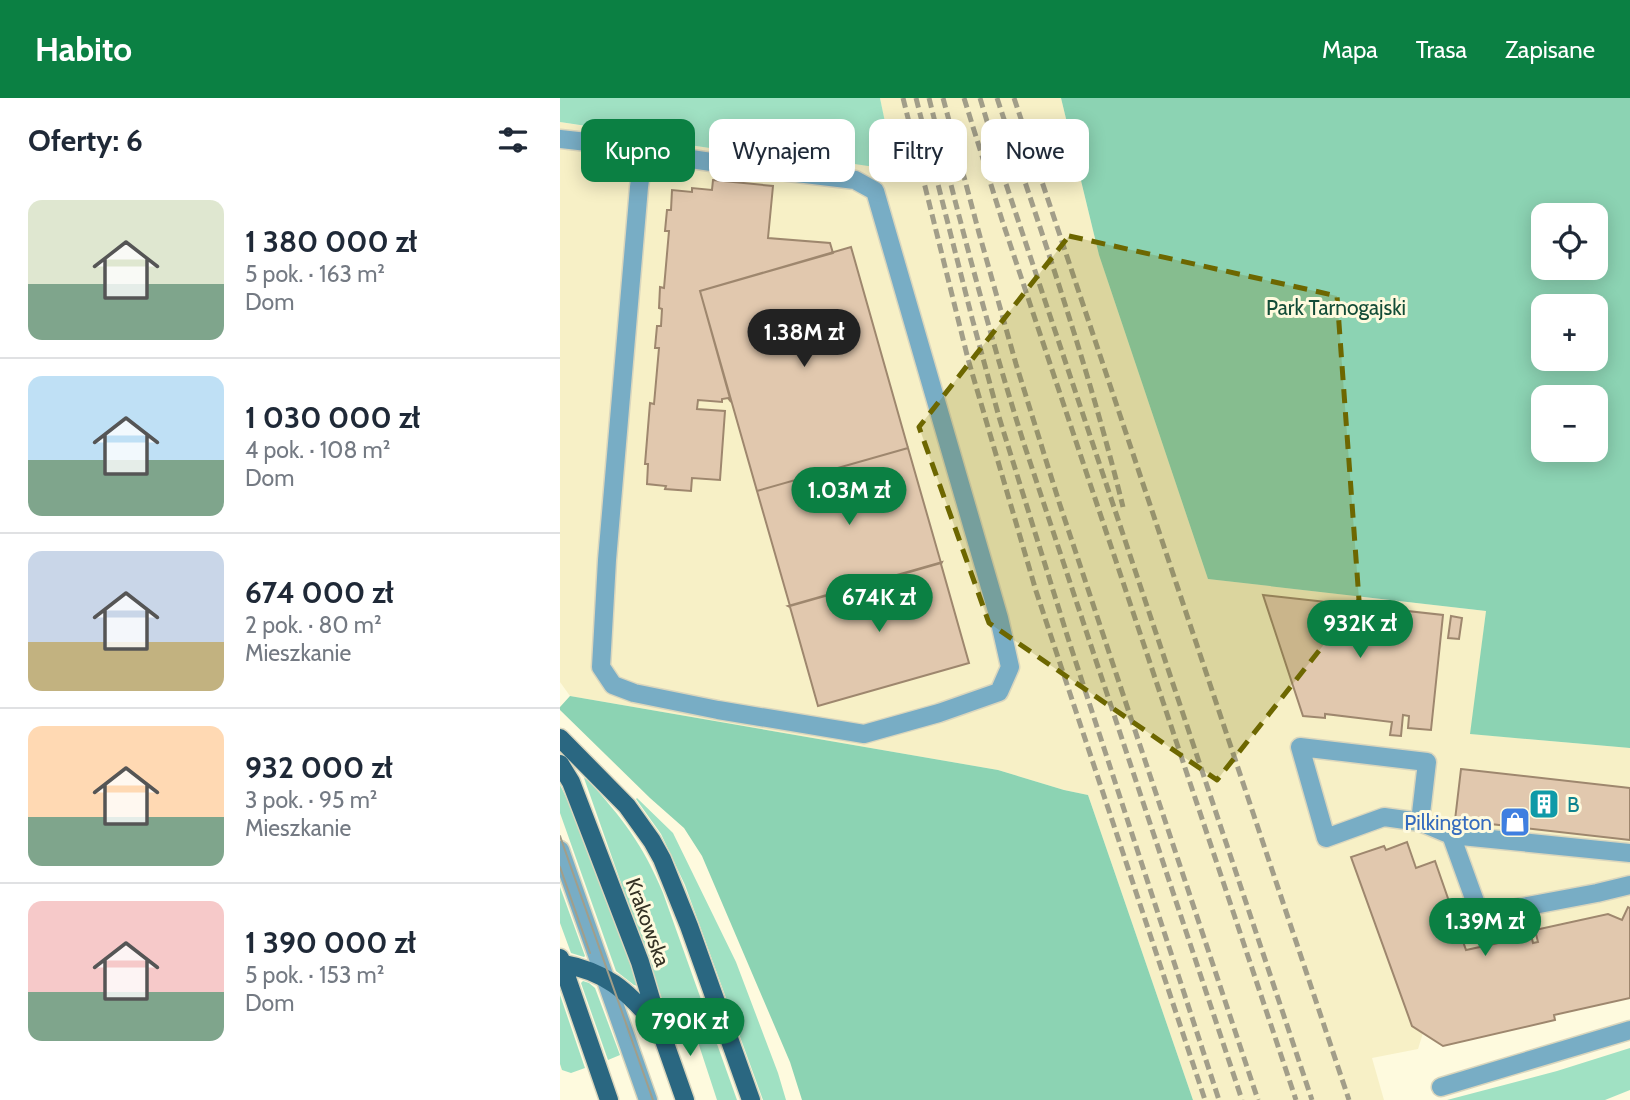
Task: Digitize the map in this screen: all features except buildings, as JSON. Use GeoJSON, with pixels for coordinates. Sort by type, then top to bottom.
{"type":"FeatureCollection","features":[{"type":"Feature","properties":{"kind":"main road"},"geometry":{"type":"LineString","coordinates":[[560,738],[627,806],[662,859],[685,915],[751,1100]]}},
{"type":"Feature","properties":{"kind":"main road","name":"Krakowska"},"geometry":{"type":"LineString","coordinates":[[560,764],[571,782],[640,962],[685,1100]]}},
{"type":"Feature","properties":{"kind":"main road"},"geometry":{"type":"LineString","coordinates":[[561,961],[604,977],[629,994],[660,1029]]}},
{"type":"Feature","properties":{"kind":"main road"},"geometry":{"type":"LineString","coordinates":[[561,961],[609,1100]]}},
{"type":"Feature","properties":{"kind":"lane"},"geometry":{"type":"LineString","coordinates":[[560,139],[581,141]]}},
{"type":"Feature","properties":{"kind":"lane"},"geometry":{"type":"LineString","coordinates":[[644,152],[855,180],[875,191],[999,618],[1010,667],[999,692],[939,713],[864,734],[634,693],[613,685],[601,667],[607,560],[644,152]]}},
{"type":"Feature","properties":{"kind":"lane"},"geometry":{"type":"LineString","coordinates":[[1420,821],[1427,762],[1300,747],[1326,838],[1384,817],[1420,821],[1451,835],[1630,853]]}},
{"type":"Feature","properties":{"kind":"lane"},"geometry":{"type":"LineString","coordinates":[[1451,835],[1480,915],[1630,885]]}},
{"type":"Feature","properties":{"kind":"lane"},"geometry":{"type":"LineString","coordinates":[[560,850],[648,1100]]}},
{"type":"Feature","properties":{"kind":"lane"},"geometry":{"type":"LineString","coordinates":[[1441,1087],[1630,1030]]}},
{"type":"Feature","properties":{"kind":"highlighted area"},"geometry":{"type":"Polygon","coordinates":[[[1069,236],[1337,296],[1359,600],[1217,780],[989,623],[919,427],[1069,236]]]}},
{"type":"Feature","properties":{"kind":"shaded area"},"geometry":{"type":"Polygon","coordinates":[[[880,98],[1061,98],[1066,119],[981,119],[981,182],[1081,182],[1099,255],[1208,579],[1486,611],[1471,734],[1630,748],[1630,998],[1554,1015],[1555,1020],[1443,1046],[1423,1033],[1418,1049],[1372,1058],[1384,1100],[1193,1100],[1088,795],[998,770],[570,696],[560,682],[560,122],[581,125],[581,182],[695,182],[695,146],[709,148],[709,182],[855,182],[855,163],[869,165],[869,182],[967,182],[967,119],[884,119],[880,98]]]}},
{"type":"Feature","properties":{"kind":"green space"},"geometry":{"type":"Polygon","coordinates":[[[560,98],[880,98],[884,119],[869,119],[869,166],[855,164],[855,119],[709,119],[709,148],[695,146],[695,119],[581,119],[581,125],[560,122],[560,98]]]}},
{"type":"Feature","properties":{"kind":"green space","name":"Park Tarnogajski"},"geometry":{"type":"Polygon","coordinates":[[[1061,98],[1630,98],[1630,748],[1470,734],[1486,611],[1208,579],[1099,255],[1081,182],[1089,182],[1089,119],[1066,119],[1061,98]]]}},
{"type":"Feature","properties":{"kind":"green space"},"geometry":{"type":"Polygon","coordinates":[[[570,696],[998,770],[1088,795],[1193,1100],[802,1100],[790,1062],[702,856],[684,828],[560,710],[570,696]]]}},
{"type":"Feature","properties":{"kind":"green space"},"geometry":{"type":"Polygon","coordinates":[[[584,778],[621,819],[655,876],[737,1100],[717,1100],[696,1036],[688,1032],[675,1036],[584,778]]]}},
{"type":"Feature","properties":{"kind":"green space"},"geometry":{"type":"Polygon","coordinates":[[[560,785],[585,835],[638,986],[616,971],[560,813],[560,785]]]}},
{"type":"Feature","properties":{"kind":"green space"},"geometry":{"type":"Polygon","coordinates":[[[637,798],[673,833],[736,962],[786,1100],[763,1100],[685,885],[661,834],[637,798]]]}},
{"type":"Feature","properties":{"kind":"green space"},"geometry":{"type":"Polygon","coordinates":[[[560,887],[584,957],[571,953],[560,923],[560,887]]]}},
{"type":"Feature","properties":{"kind":"green space"},"geometry":{"type":"Polygon","coordinates":[[[583,981],[595,988],[620,1055],[608,1060],[581,983],[583,981]]]}},
{"type":"Feature","properties":{"kind":"green space"},"geometry":{"type":"Polygon","coordinates":[[[560,995],[585,1068],[571,1073],[562,1070],[560,1064],[560,995]]]}},
{"type":"Feature","properties":{"kind":"green space"},"geometry":{"type":"Polygon","coordinates":[[[1630,1048],[1630,1090],[1605,1100],[1447,1100],[1557,1071],[1630,1048]]]}},
{"type":"Feature","properties":{"kind":"tram line"},"geometry":{"type":"LineString","coordinates":[[560,836],[653,1100]]}},
{"type":"Feature","properties":{"kind":"tram line"},"geometry":{"type":"LineString","coordinates":[[560,867],[590,953]]}},
{"type":"Feature","properties":{"kind":"railway"},"geometry":{"type":"LineString","coordinates":[[903,98],[968,359],[1036,591],[1205,1100]]}},
{"type":"Feature","properties":{"kind":"railway"},"geometry":{"type":"LineString","coordinates":[[916,98],[999,417],[1067,635],[1219,1100]]}},
{"type":"Feature","properties":{"kind":"railway"},"geometry":{"type":"LineString","coordinates":[[929,98],[974,272],[1024,444],[1242,1100]]}},
{"type":"Feature","properties":{"kind":"railway"},"geometry":{"type":"LineString","coordinates":[[943,98],[1016,364],[1059,502],[1258,1100]]}},
{"type":"Feature","properties":{"kind":"railway"},"geometry":{"type":"LineString","coordinates":[[964,98],[1002,220],[1296,1100]]}},
{"type":"Feature","properties":{"kind":"railway"},"geometry":{"type":"LineString","coordinates":[[980,98],[1005,181],[1312,1100]]}},
{"type":"Feature","properties":{"kind":"railway"},"geometry":{"type":"LineString","coordinates":[[997,98],[1080,352],[1123,507]]}},
{"type":"Feature","properties":{"kind":"railway"},"geometry":{"type":"LineString","coordinates":[[1014,98],[1349,1100]]}},
{"type":"Feature","properties":{"kind":"place","name":"B"},"geometry":{"type":"Point","coordinates":[1544,804]}},
{"type":"Feature","properties":{"kind":"place","name":"Pilkington"},"geometry":{"type":"Point","coordinates":[1515,822]}}]}
